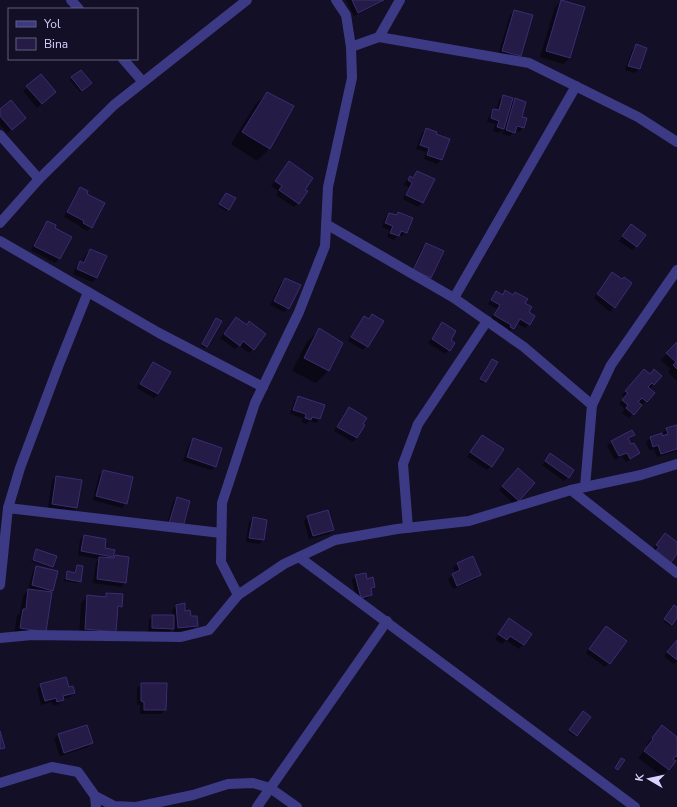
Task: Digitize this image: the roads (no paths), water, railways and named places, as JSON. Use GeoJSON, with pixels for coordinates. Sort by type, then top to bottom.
{"type":"FeatureCollection","features":[{"type":"Feature","properties":{"kind":"street"},"geometry":{"type":"LineString","coordinates":[[71,0],[78,8]]}},
{"type":"Feature","properties":{"kind":"street"},"geometry":{"type":"LineString","coordinates":[[0,223],[39,179],[114,105],[247,0]]}},
{"type":"Feature","properties":{"kind":"street"},"geometry":{"type":"LineString","coordinates":[[238,595],[220,562],[222,503],[255,403],[299,312],[325,246],[328,187],[352,78],[352,47],[346,15],[336,0]]}},
{"type":"Feature","properties":{"kind":"street"},"geometry":{"type":"LineString","coordinates":[[379,38],[400,0]]}},
{"type":"Feature","properties":{"kind":"street"},"geometry":{"type":"LineString","coordinates":[[352,47],[379,38],[529,63],[638,117],[677,142]]}},
{"type":"Feature","properties":{"kind":"street"},"geometry":{"type":"LineString","coordinates":[[124,60],[143,82]]}},
{"type":"Feature","properties":{"kind":"street"},"geometry":{"type":"LineString","coordinates":[[454,298],[576,86]]}},
{"type":"Feature","properties":{"kind":"street"},"geometry":{"type":"LineString","coordinates":[[0,135],[39,179]]}},
{"type":"Feature","properties":{"kind":"street"},"geometry":{"type":"LineString","coordinates":[[326,224],[454,298],[524,347],[592,405]]}},
{"type":"Feature","properties":{"kind":"street"},"geometry":{"type":"LineString","coordinates":[[0,241],[159,333],[263,388]]}},
{"type":"Feature","properties":{"kind":"street"},"geometry":{"type":"LineString","coordinates":[[585,487],[592,405],[611,365],[677,270]]}},
{"type":"Feature","properties":{"kind":"street"},"geometry":{"type":"LineString","coordinates":[[0,585],[8,508],[20,468],[88,292]]}},
{"type":"Feature","properties":{"kind":"street"},"geometry":{"type":"LineString","coordinates":[[408,528],[404,464],[418,424],[487,321]]}},
{"type":"Feature","properties":{"kind":"street"},"geometry":{"type":"LineString","coordinates":[[0,638],[32,635],[181,637],[209,630],[238,595],[284,564],[335,540],[408,528],[469,521],[571,490],[641,475],[677,464]]}},
{"type":"Feature","properties":{"kind":"street"},"geometry":{"type":"LineString","coordinates":[[571,490],[677,574]]}},
{"type":"Feature","properties":{"kind":"street"},"geometry":{"type":"LineString","coordinates":[[8,508],[221,533]]}},
{"type":"Feature","properties":{"kind":"street"},"geometry":{"type":"LineString","coordinates":[[300,556],[635,807]]}},
{"type":"Feature","properties":{"kind":"street"},"geometry":{"type":"LineString","coordinates":[[257,807],[387,621]]}},
{"type":"Feature","properties":{"kind":"street"},"geometry":{"type":"LineString","coordinates":[[0,783],[52,767],[78,772],[95,796],[114,806],[136,806],[193,794],[228,784],[253,783],[270,788],[297,807]]}},
{"type":"Feature","properties":{"kind":"street"},"geometry":{"type":"LineString","coordinates":[[95,796],[96,807]]}}]}
